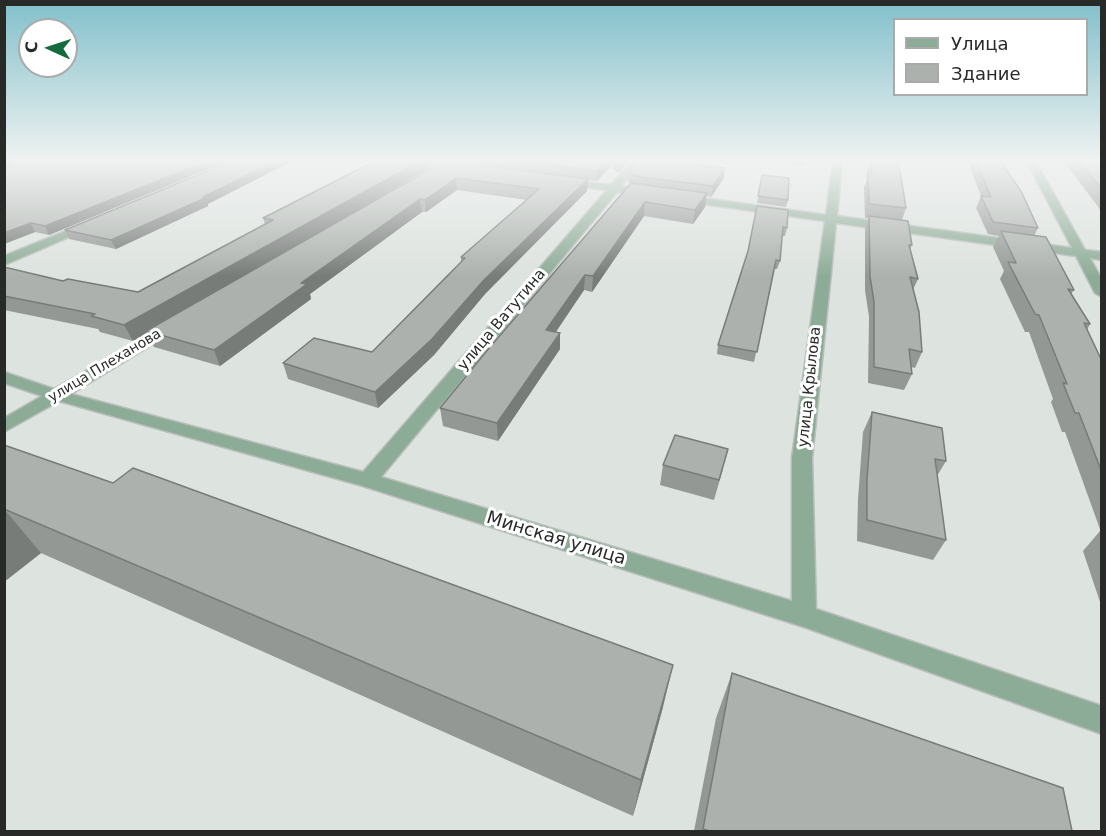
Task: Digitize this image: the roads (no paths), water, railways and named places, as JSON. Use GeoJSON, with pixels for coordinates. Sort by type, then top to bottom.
{"type":"FeatureCollection","features":[{"type":"Feature","properties":{"kind":"street","name":"улица Ватутина"},"geometry":{"type":"LineString","coordinates":[[367,480],[605,199]]}},
{"type":"Feature","properties":{"kind":"street"},"geometry":{"type":"LineString","coordinates":[[686,199],[1101,256]]}},
{"type":"Feature","properties":{"kind":"street","name":"улица Крылова"},"geometry":{"type":"LineString","coordinates":[[804,616],[802,458],[832,199]]}},
{"type":"Feature","properties":{"kind":"street"},"geometry":{"type":"LineString","coordinates":[[1051,199],[1101,293]]}},
{"type":"Feature","properties":{"kind":"street"},"geometry":{"type":"LineString","coordinates":[[4,261],[102,219]]}},
{"type":"Feature","properties":{"kind":"street","name":"улица Плеханова"},"geometry":{"type":"LineString","coordinates":[[4,426],[183,320]]}},
{"type":"Feature","properties":{"kind":"street","name":"Минская улица"},"geometry":{"type":"LineString","coordinates":[[4,377],[56,395],[367,480],[804,616],[1101,720]]}}]}
